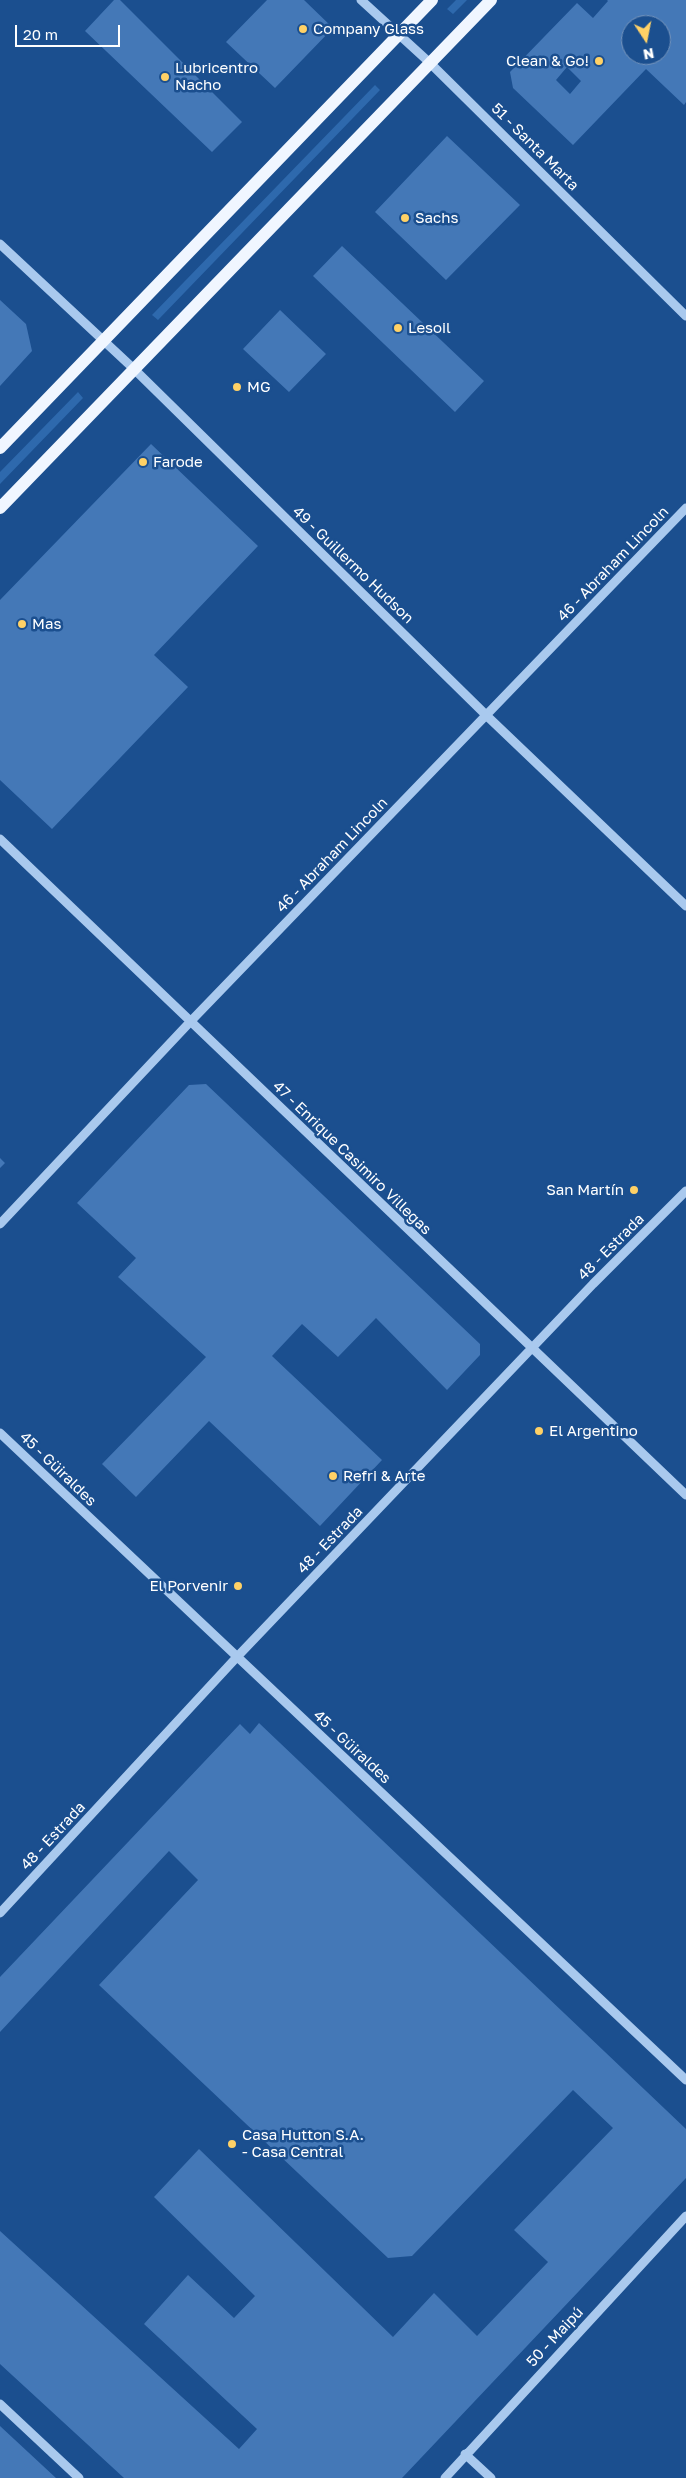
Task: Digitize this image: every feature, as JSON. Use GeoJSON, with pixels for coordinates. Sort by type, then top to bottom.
{"type":"FeatureCollection","features":[{"type":"Feature","properties":{"kind":"main road"},"geometry":{"type":"LineString","coordinates":[[0,448],[432,0]]}},
{"type":"Feature","properties":{"kind":"main road"},"geometry":{"type":"LineString","coordinates":[[0,508],[491,0]]}},
{"type":"Feature","properties":{"kind":"street","name":"51 - Santa Marta"},"geometry":{"type":"LineString","coordinates":[[361,0],[430,63],[686,316]]}},
{"type":"Feature","properties":{"kind":"street","name":"49 - Guillermo Hudson"},"geometry":{"type":"LineString","coordinates":[[0,244],[134,369],[487,716],[686,906]]}},
{"type":"Feature","properties":{"kind":"street","name":"46 - Abraham Lincoln"},"geometry":{"type":"LineString","coordinates":[[0,1224],[190,1022],[686,508]]}},
{"type":"Feature","properties":{"kind":"street","name":"47 - Enrique Casimiro Villegas"},"geometry":{"type":"LineString","coordinates":[[0,839],[532,1350],[686,1495]]}},
{"type":"Feature","properties":{"kind":"street","name":"48 - Estrada"},"geometry":{"type":"LineString","coordinates":[[0,1913],[236,1658],[593,1284],[686,1191]]}},
{"type":"Feature","properties":{"kind":"street","name":"45 - Güiraldes"},"geometry":{"type":"LineString","coordinates":[[0,1433],[236,1658],[686,2080]]}},
{"type":"Feature","properties":{"kind":"street","name":"50 - Maipú"},"geometry":{"type":"LineString","coordinates":[[444,2478],[686,2216]]}},
{"type":"Feature","properties":{"kind":"street"},"geometry":{"type":"LineString","coordinates":[[0,2404],[79,2478]]}},
{"type":"Feature","properties":{"kind":"street"},"geometry":{"type":"LineString","coordinates":[[465,2454],[490,2478]]}},
{"type":"Feature","properties":{"kind":"shaded area"},"geometry":{"type":"Polygon","coordinates":[[[456,0],[467,0],[453,14],[447,9],[456,0]]]}},
{"type":"Feature","properties":{"kind":"shaded area"},"geometry":{"type":"Polygon","coordinates":[[[375,85],[380,90],[158,320],[152,315],[375,85]]]}},
{"type":"Feature","properties":{"kind":"shaded area"},"geometry":{"type":"Polygon","coordinates":[[[78,392],[83,398],[0,484],[0,472],[78,392]]]}},
{"type":"Feature","properties":{"kind":"building","name":"Lubricentro Nacho"},"geometry":{"type":"Polygon","coordinates":[[[114,0],[120,0],[242,122],[212,152],[85,31],[114,0]]]}},
{"type":"Feature","properties":{"kind":"building"},"geometry":{"type":"Polygon","coordinates":[[[267,0],[304,0],[333,28],[275,88],[226,42],[267,0]]]}},
{"type":"Feature","properties":{"kind":"building"},"geometry":{"type":"Polygon","coordinates":[[[607,0],[686,0],[686,102],[684,105],[646,69],[573,145],[513,88],[510,72],[577,3],[593,18],[607,0]],[[567,67],[556,80],[570,94],[581,81],[567,67]]]}},
{"type":"Feature","properties":{"kind":"building"},"geometry":{"type":"Polygon","coordinates":[[[447,136],[520,205],[446,280],[375,212],[447,136]]]}},
{"type":"Feature","properties":{"kind":"building","name":"Lesoil"},"geometry":{"type":"Polygon","coordinates":[[[342,246],[484,381],[455,412],[313,276],[342,246]]]}},
{"type":"Feature","properties":{"kind":"building"},"geometry":{"type":"Polygon","coordinates":[[[0,300],[26,324],[32,351],[0,386],[0,300]]]}},
{"type":"Feature","properties":{"kind":"building"},"geometry":{"type":"Polygon","coordinates":[[[280,310],[326,354],[289,392],[243,349],[280,310]]]}},
{"type":"Feature","properties":{"kind":"building"},"geometry":{"type":"Polygon","coordinates":[[[151,444],[258,546],[154,655],[188,687],[52,829],[0,780],[0,600],[151,444]]]}},
{"type":"Feature","properties":{"kind":"building"},"geometry":{"type":"Polygon","coordinates":[[[206,1084],[480,1344],[480,1355],[447,1390],[376,1318],[338,1357],[302,1324],[272,1356],[382,1460],[320,1526],[209,1421],[136,1497],[102,1464],[206,1357],[118,1277],[136,1258],[77,1203],[189,1085],[206,1084]]]}},
{"type":"Feature","properties":{"kind":"building"},"geometry":{"type":"Polygon","coordinates":[[[0,1158],[5,1163],[0,1168],[0,1158]]]}},
{"type":"Feature","properties":{"kind":"building"},"geometry":{"type":"Polygon","coordinates":[[[259,1723],[686,2129],[686,2178],[402,2478],[124,2478],[0,2364],[0,2231],[239,2449],[257,2429],[144,2324],[188,2275],[234,2318],[255,2296],[154,2197],[199,2149],[393,2337],[434,2293],[477,2336],[548,2262],[514,2230],[613,2128],[573,2090],[412,2256],[388,2258],[99,1985],[198,1880],[169,1851],[0,2032],[0,1977],[240,1724],[250,1734],[259,1723]]]}},
{"type":"Feature","properties":{"kind":"building"},"geometry":{"type":"Polygon","coordinates":[[[0,2426],[56,2478],[0,2478],[0,2426]]]}},
{"type":"Feature","properties":{"kind":"place","name":"Company Glass"},"geometry":{"type":"Point","coordinates":[303,29]}},
{"type":"Feature","properties":{"kind":"place","name":"Clean & Go!"},"geometry":{"type":"Point","coordinates":[599,61]}},
{"type":"Feature","properties":{"kind":"place","name":"Lubricentro Nacho"},"geometry":{"type":"Point","coordinates":[165,77]}},
{"type":"Feature","properties":{"kind":"place","name":"Sachs"},"geometry":{"type":"Point","coordinates":[405,218]}},
{"type":"Feature","properties":{"kind":"place","name":"Lesoil"},"geometry":{"type":"Point","coordinates":[398,328]}},
{"type":"Feature","properties":{"kind":"place","name":"MG"},"geometry":{"type":"Point","coordinates":[237,387]}},
{"type":"Feature","properties":{"kind":"place","name":"Farode"},"geometry":{"type":"Point","coordinates":[143,462]}},
{"type":"Feature","properties":{"kind":"place","name":"Mas"},"geometry":{"type":"Point","coordinates":[22,624]}},
{"type":"Feature","properties":{"kind":"place","name":"San Martín"},"geometry":{"type":"Point","coordinates":[634,1190]}},
{"type":"Feature","properties":{"kind":"place","name":"El Argentino"},"geometry":{"type":"Point","coordinates":[539,1431]}},
{"type":"Feature","properties":{"kind":"place","name":"Refri & Arte"},"geometry":{"type":"Point","coordinates":[333,1476]}},
{"type":"Feature","properties":{"kind":"place","name":"El Porvenir"},"geometry":{"type":"Point","coordinates":[238,1586]}},
{"type":"Feature","properties":{"kind":"place","name":"Casa Hutton S.A. - Casa Central"},"geometry":{"type":"Point","coordinates":[232,2144]}}]}
